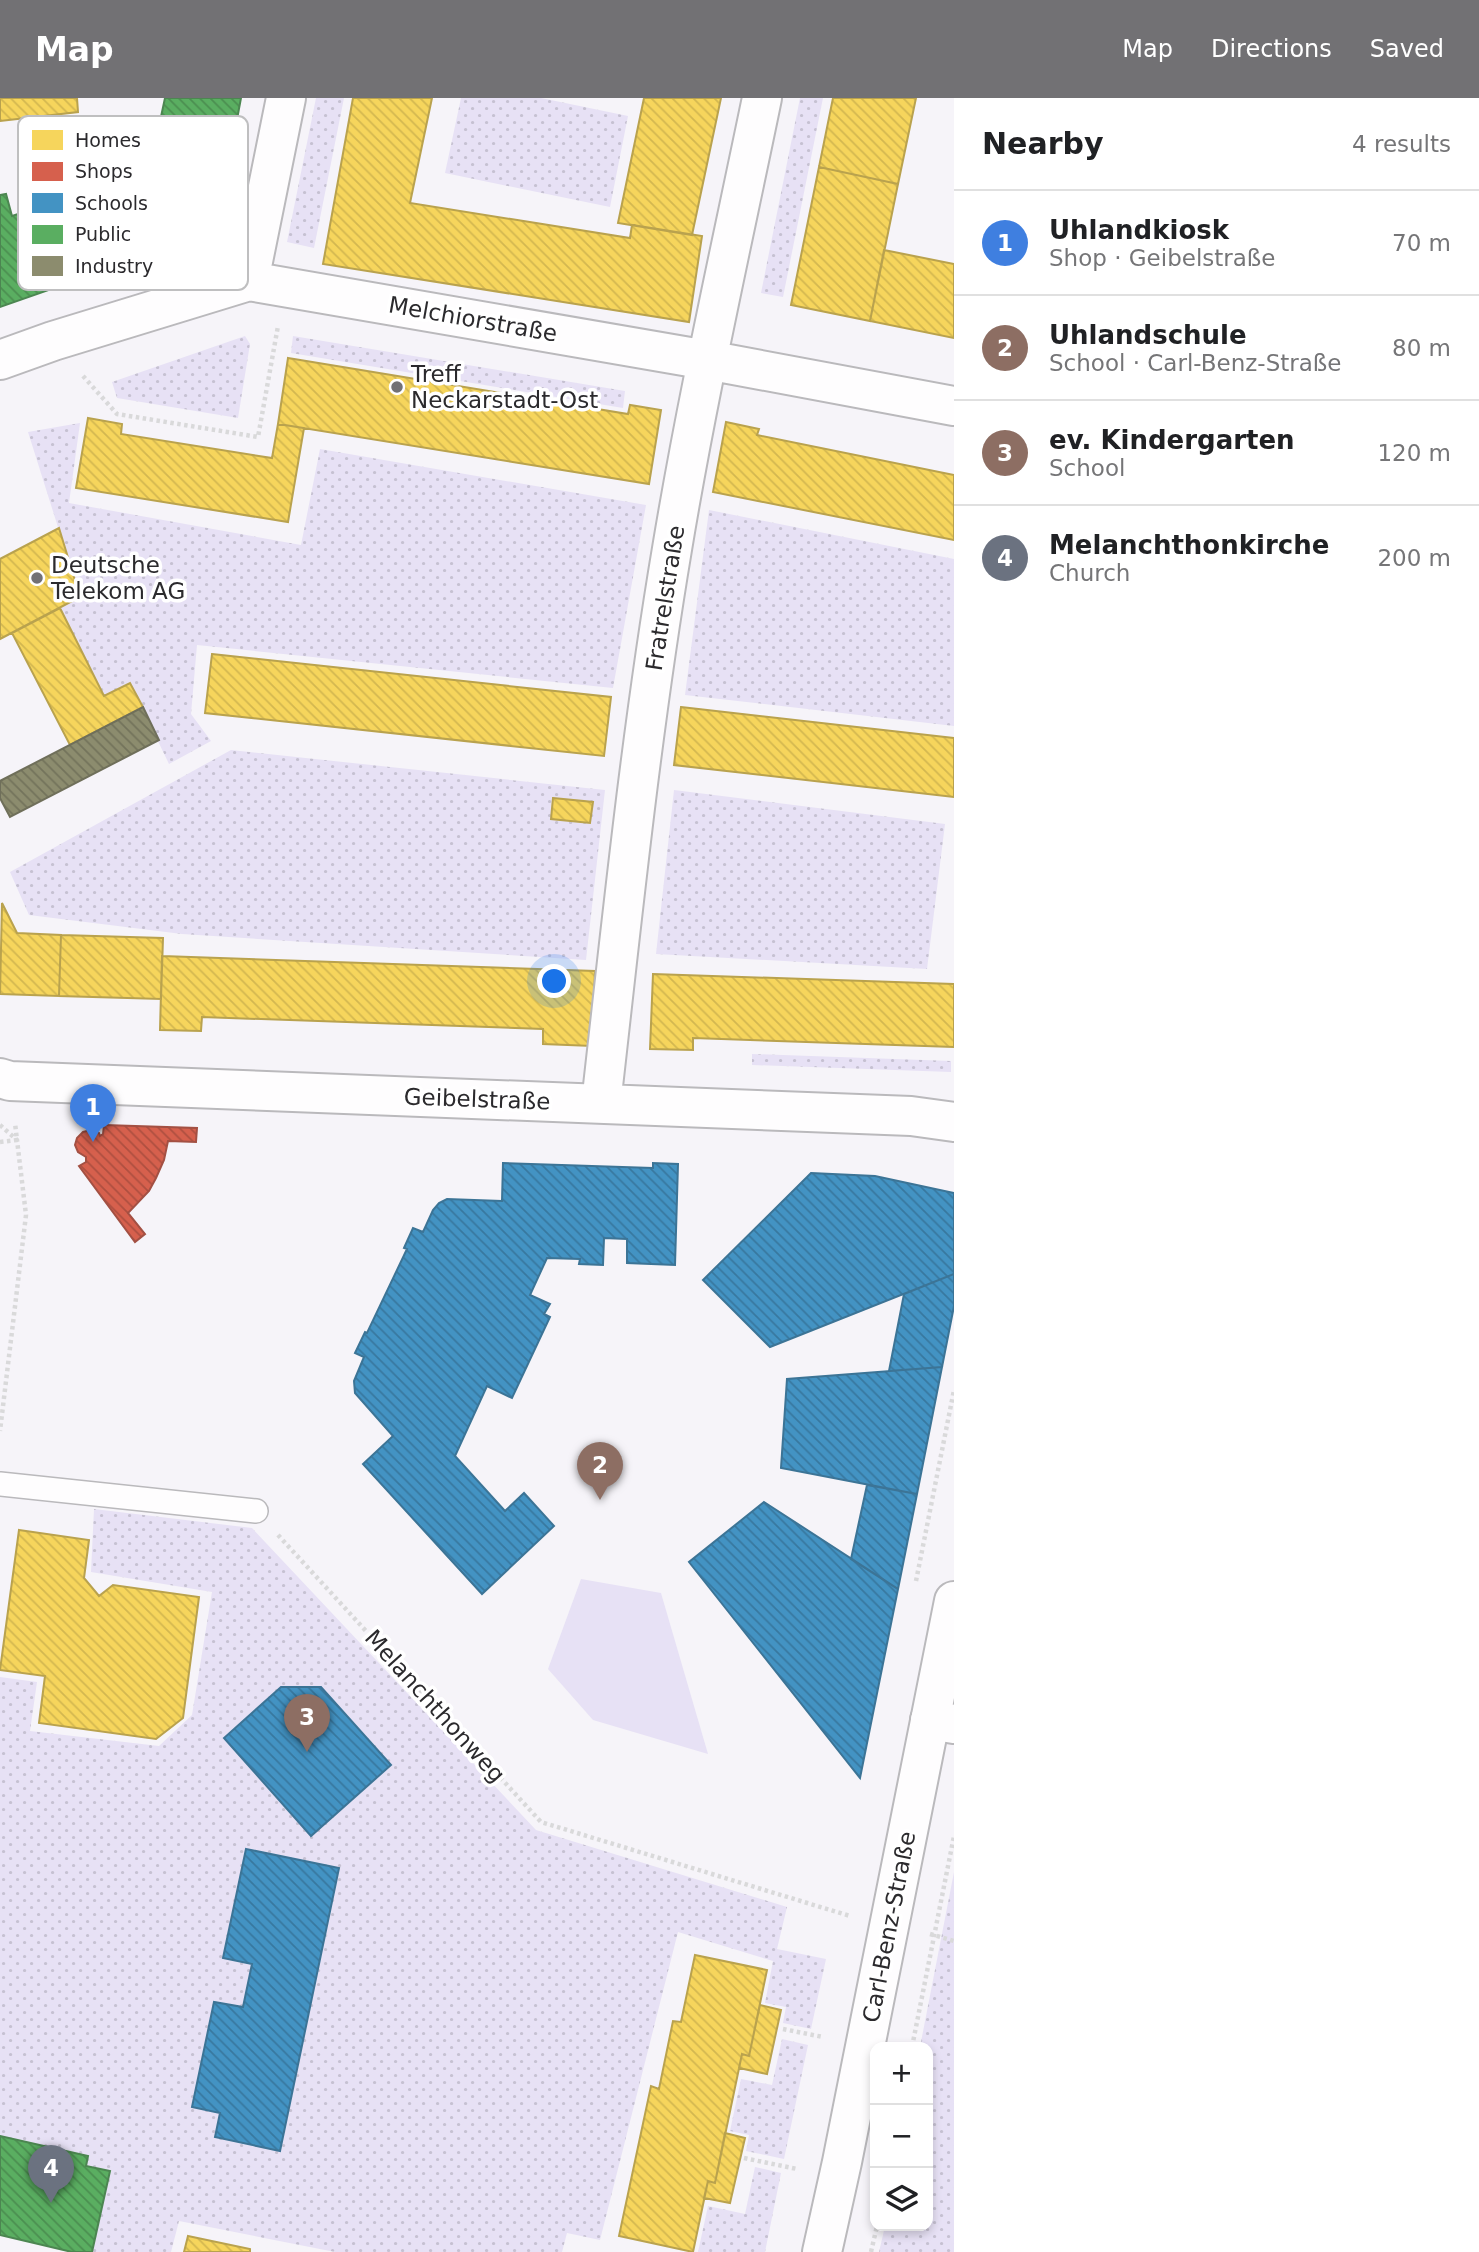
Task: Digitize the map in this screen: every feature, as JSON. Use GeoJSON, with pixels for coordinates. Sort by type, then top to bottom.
{"type":"FeatureCollection","features":[{"type":"Feature","properties":{"kind":"street"},"geometry":{"type":"LineString","coordinates":[[267,284],[286,98]]}},
{"type":"Feature","properties":{"kind":"street","name":"Fratrelstraße"},"geometry":{"type":"LineString","coordinates":[[601,1104],[637,785],[672,549],[707,360],[762,98]]}},
{"type":"Feature","properties":{"kind":"street","name":"Melchiorstraße"},"geometry":{"type":"LineString","coordinates":[[248,289],[267,284],[707,360],[954,406]]}},
{"type":"Feature","properties":{"kind":"street","name":"Melchiorstraße"},"geometry":{"type":"LineString","coordinates":[[0,360],[52,341],[244,290]]}},
{"type":"Feature","properties":{"kind":"street","name":"Geibelstraße"},"geometry":{"type":"LineString","coordinates":[[0,1078],[10,1081],[911,1116],[954,1122]]}},
{"type":"Feature","properties":{"kind":"street","name":"Carl-Benz-Straße"},"geometry":{"type":"LineString","coordinates":[[822,2252],[890,1924],[942,1722],[954,1601]]}},
{"type":"Feature","properties":{"kind":"lane"},"geometry":{"type":"LineString","coordinates":[[0,1484],[257,1511]]}},
{"type":"Feature","properties":{"kind":"path"},"geometry":{"type":"LineString","coordinates":[[52,341],[117,414],[258,437],[267,284]]}},
{"type":"Feature","properties":{"kind":"path"},"geometry":{"type":"LineString","coordinates":[[0,1125],[17,1140],[26,1215],[0,1431]]}},
{"type":"Feature","properties":{"kind":"path","name":"Melanchthonweg"},"geometry":{"type":"LineString","coordinates":[[257,1511],[541,1822],[834,1911],[890,1924]]}},
{"type":"Feature","properties":{"kind":"path"},"geometry":{"type":"LineString","coordinates":[[913,2042],[954,1836]]}},
{"type":"Feature","properties":{"kind":"path"},"geometry":{"type":"LineString","coordinates":[[783,2029],[824,2038]]}},
{"type":"Feature","properties":{"kind":"path"},"geometry":{"type":"LineString","coordinates":[[744,2158],[798,2169]]}},
{"type":"Feature","properties":{"kind":"path"},"geometry":{"type":"LineString","coordinates":[[871,2252],[876,2231]]}},
{"type":"Feature","properties":{"kind":"shaded area"},"geometry":{"type":"Polygon","coordinates":[[[316,98],[344,98],[314,248],[287,242],[316,98]]]}},
{"type":"Feature","properties":{"kind":"shaded area"},"geometry":{"type":"Polygon","coordinates":[[[461,98],[541,98],[628,116],[610,207],[445,173],[461,98]]]}},
{"type":"Feature","properties":{"kind":"shaded area"},"geometry":{"type":"Polygon","coordinates":[[[800,98],[823,98],[783,297],[761,293],[800,98]]]}},
{"type":"Feature","properties":{"kind":"shaded area"},"geometry":{"type":"Polygon","coordinates":[[[245,336],[250,344],[238,418],[117,398],[112,382],[245,336]]]}},
{"type":"Feature","properties":{"kind":"shaded area"},"geometry":{"type":"Polygon","coordinates":[[[293,336],[625,391],[623,408],[291,353],[293,336]]]}},
{"type":"Feature","properties":{"kind":"shaded area"},"geometry":{"type":"Polygon","coordinates":[[[80,423],[69,503],[301,545],[320,449],[646,505],[613,688],[197,645],[191,714],[211,741],[169,764],[130,683],[104,696],[60,608],[80,597],[28,432],[80,423]]]}},
{"type":"Feature","properties":{"kind":"shaded area"},"geometry":{"type":"Polygon","coordinates":[[[709,510],[954,559],[954,726],[685,695],[709,510]]]}},
{"type":"Feature","properties":{"kind":"shaded area"},"geometry":{"type":"Polygon","coordinates":[[[231,750],[605,790],[586,960],[182,934],[29,915],[10,872],[231,750]]]}},
{"type":"Feature","properties":{"kind":"shaded area"},"geometry":{"type":"Polygon","coordinates":[[[674,790],[945,824],[927,969],[656,954],[674,790]]]}},
{"type":"Feature","properties":{"kind":"shaded area"},"geometry":{"type":"Polygon","coordinates":[[[752,1054],[951,1061],[951,1072],[752,1065],[752,1054]]]}},
{"type":"Feature","properties":{"kind":"shaded area"},"geometry":{"type":"Polygon","coordinates":[[[94,1509],[252,1528],[536,1830],[787,1907],[777,1949],[826,1959],[811,2029],[783,2023],[786,2007],[765,2003],[773,1961],[678,1932],[600,2240],[567,2233],[562,2252],[335,2252],[179,2221],[171,2252],[92,2252],[110,2171],[86,2166],[88,2156],[0,2136],[0,1677],[37,1682],[30,1731],[159,1746],[192,1715],[212,1592],[91,1572],[94,1509]]]}},
{"type":"Feature","properties":{"kind":"shaded area"},"geometry":{"type":"Polygon","coordinates":[[[581,1579],[661,1593],[708,1754],[593,1720],[548,1669],[581,1579]]]}},
{"type":"Feature","properties":{"kind":"shaded area"},"geometry":{"type":"Polygon","coordinates":[[[954,1872],[954,2252],[879,2252],[884,2231],[933,2231],[933,2042],[921,2042],[954,1872]]]}},
{"type":"Feature","properties":{"kind":"shaded area"},"geometry":{"type":"Polygon","coordinates":[[[782,2039],[808,2045],[784,2159],[746,2151],[749,2135],[730,2131],[741,2079],[772,2085],[782,2039]]]}},
{"type":"Feature","properties":{"kind":"shaded area"},"geometry":{"type":"Polygon","coordinates":[[[755,2167],[781,2173],[765,2252],[698,2252],[708,2206],[745,2214],[755,2167]]]}},
{"type":"Feature","properties":{"kind":"building: Homes"},"geometry":{"type":"Polygon","coordinates":[[[0,98],[77,98],[78,112],[18,116],[18,119],[0,121],[0,98]]]}},
{"type":"Feature","properties":{"kind":"building: Homes"},"geometry":{"type":"Polygon","coordinates":[[[353,98],[432,98],[410,203],[630,238],[632,225],[702,236],[689,322],[323,264],[353,98]]]}},
{"type":"Feature","properties":{"kind":"building: Homes"},"geometry":{"type":"Polygon","coordinates":[[[644,98],[721,98],[692,235],[618,223],[644,98]]]}},
{"type":"Feature","properties":{"kind":"building: Homes"},"geometry":{"type":"Polygon","coordinates":[[[833,98],[916,98],[898,184],[819,167],[833,98]]]}},
{"type":"Feature","properties":{"kind":"building: Homes"},"geometry":{"type":"Polygon","coordinates":[[[819,167],[898,184],[870,321],[791,305],[819,167]]]}},
{"type":"Feature","properties":{"kind":"building: Homes"},"geometry":{"type":"Polygon","coordinates":[[[884,250],[954,264],[954,338],[870,321],[884,250]]]}},
{"type":"Feature","properties":{"kind":"building: Homes"},"geometry":{"type":"Polygon","coordinates":[[[288,358],[628,414],[630,405],[661,410],[649,484],[278,424],[288,358]]]}},
{"type":"Feature","properties":{"kind":"building: Homes"},"geometry":{"type":"Polygon","coordinates":[[[88,418],[122,424],[121,434],[272,458],[278,424],[304,428],[288,522],[76,488],[88,418]]]}},
{"type":"Feature","properties":{"kind":"building: Homes"},"geometry":{"type":"Polygon","coordinates":[[[726,422],[759,429],[757,435],[954,475],[954,540],[713,492],[726,422]]]}},
{"type":"Feature","properties":{"kind":"building: Homes","name":"Deutsche Telekom AG"},"geometry":{"type":"Polygon","coordinates":[[[59,528],[80,597],[0,639],[0,559],[59,528]]]}},
{"type":"Feature","properties":{"kind":"building: Homes"},"geometry":{"type":"Polygon","coordinates":[[[60,608],[104,696],[130,683],[143,707],[70,745],[12,633],[60,608]]]}},
{"type":"Feature","properties":{"kind":"building: Homes"},"geometry":{"type":"Polygon","coordinates":[[[212,654],[611,697],[604,756],[205,713],[212,654]]]}},
{"type":"Feature","properties":{"kind":"building: Homes"},"geometry":{"type":"Polygon","coordinates":[[[681,707],[954,738],[954,797],[674,765],[681,707]]]}},
{"type":"Feature","properties":{"kind":"building: Homes"},"geometry":{"type":"Polygon","coordinates":[[[553,798],[593,802],[590,823],[551,819],[553,798]]]}},
{"type":"Feature","properties":{"kind":"building: Homes"},"geometry":{"type":"Polygon","coordinates":[[[2,903],[17,933],[61,935],[59,996],[0,994],[2,903]]]}},
{"type":"Feature","properties":{"kind":"building: Homes"},"geometry":{"type":"Polygon","coordinates":[[[61,935],[163,938],[161,999],[59,996],[61,935]]]}},
{"type":"Feature","properties":{"kind":"building: Homes"},"geometry":{"type":"Polygon","coordinates":[[[162,956],[595,971],[592,1046],[543,1044],[543,1029],[202,1017],[201,1031],[160,1030],[162,956]]]}},
{"type":"Feature","properties":{"kind":"building: Homes"},"geometry":{"type":"Polygon","coordinates":[[[653,974],[954,984],[954,1047],[693,1038],[693,1050],[650,1049],[653,974]]]}},
{"type":"Feature","properties":{"kind":"building: Homes"},"geometry":{"type":"Polygon","coordinates":[[[19,1530],[89,1540],[84,1578],[99,1596],[113,1585],[199,1597],[183,1718],[156,1739],[39,1723],[45,1676],[0,1670],[19,1530]]]}},
{"type":"Feature","properties":{"kind":"building: Homes"},"geometry":{"type":"Polygon","coordinates":[[[695,1955],[767,1970],[749,2056],[742,2054],[715,2183],[708,2181],[693,2252],[619,2236],[651,2086],[659,2089],[673,2021],[681,2022],[695,1955]]]}},
{"type":"Feature","properties":{"kind":"building: Homes"},"geometry":{"type":"Polygon","coordinates":[[[760,2005],[781,2010],[767,2074],[739,2068],[742,2054],[749,2056],[760,2005]]]}},
{"type":"Feature","properties":{"kind":"building: Homes"},"geometry":{"type":"Polygon","coordinates":[[[725,2133],[745,2138],[730,2203],[704,2198],[708,2181],[715,2183],[725,2133]]]}},
{"type":"Feature","properties":{"kind":"building: Homes"},"geometry":{"type":"Polygon","coordinates":[[[188,2236],[250,2249],[250,2252],[184,2252],[188,2236]]]}},
{"type":"Feature","properties":{"kind":"building: Shops"},"geometry":{"type":"Polygon","coordinates":[[[104,1125],[197,1128],[196,1142],[168,1141],[164,1160],[149,1191],[128,1213],[145,1234],[135,1242],[79,1166],[86,1162],[86,1157],[78,1152],[75,1145],[77,1138],[83,1132],[91,1130],[100,1136],[103,1134],[104,1125]]]}},
{"type":"Feature","properties":{"kind":"building: Schools"},"geometry":{"type":"Polygon","coordinates":[[[503,1163],[653,1168],[653,1163],[678,1164],[675,1265],[627,1263],[627,1239],[604,1238],[603,1265],[579,1264],[580,1259],[547,1258],[530,1295],[550,1304],[544,1314],[550,1317],[512,1398],[487,1386],[455,1456],[505,1511],[524,1493],[554,1526],[482,1594],[363,1464],[393,1436],[355,1393],[354,1381],[364,1357],[355,1353],[407,1249],[404,1248],[413,1228],[423,1232],[433,1210],[447,1199],[502,1201],[503,1163]]]}},
{"type":"Feature","properties":{"kind":"building: Schools"},"geometry":{"type":"Polygon","coordinates":[[[811,1173],[875,1176],[954,1193],[954,1274],[770,1347],[703,1280],[811,1173]]]}},
{"type":"Feature","properties":{"kind":"building: Schools"},"geometry":{"type":"Polygon","coordinates":[[[954,1274],[954,1306],[942,1367],[889,1371],[904,1294],[954,1274]]]}},
{"type":"Feature","properties":{"kind":"building: Schools"},"geometry":{"type":"Polygon","coordinates":[[[942,1367],[917,1494],[781,1468],[787,1379],[942,1367]]]}},
{"type":"Feature","properties":{"kind":"building: Schools"},"geometry":{"type":"Polygon","coordinates":[[[867,1485],[917,1494],[898,1589],[851,1559],[867,1485]]]}},
{"type":"Feature","properties":{"kind":"building: Schools"},"geometry":{"type":"Polygon","coordinates":[[[764,1502],[898,1589],[860,1778],[689,1562],[764,1502]]]}},
{"type":"Feature","properties":{"kind":"building: Schools"},"geometry":{"type":"Polygon","coordinates":[[[281,1687],[321,1687],[391,1765],[311,1836],[224,1738],[281,1687]]]}},
{"type":"Feature","properties":{"kind":"building: Schools"},"geometry":{"type":"Polygon","coordinates":[[[246,1849],[339,1868],[280,2151],[215,2137],[220,2113],[192,2107],[214,2002],[243,2007],[252,1964],[223,1958],[246,1849]]]}},
{"type":"Feature","properties":{"kind":"building: Public"},"geometry":{"type":"Polygon","coordinates":[[[165,98],[241,98],[238,116],[161,116],[165,98]]]}},
{"type":"Feature","properties":{"kind":"building: Public"},"geometry":{"type":"Polygon","coordinates":[[[6,194],[12,216],[18,214],[18,290],[49,290],[0,307],[0,195],[6,194]]]}},
{"type":"Feature","properties":{"kind":"building: Public"},"geometry":{"type":"Polygon","coordinates":[[[0,2136],[88,2156],[86,2166],[110,2171],[92,2252],[72,2252],[0,2235],[0,2136]]]}},
{"type":"Feature","properties":{"kind":"building: Industry"},"geometry":{"type":"Polygon","coordinates":[[[143,707],[159,740],[10,817],[0,798],[0,781],[143,707]]]}},
{"type":"Feature","properties":{"kind":"place","name":"Treff Neckarstadt-Ost"},"geometry":{"type":"Point","coordinates":[397,387]}},
{"type":"Feature","properties":{"kind":"place","name":"Deutsche Telekom AG"},"geometry":{"type":"Point","coordinates":[37,578]}},
{"type":"Feature","properties":{"kind":"place","name":"Uhlandkiosk"},"geometry":{"type":"Point","coordinates":[93,1142]}},
{"type":"Feature","properties":{"kind":"place","name":"Uhlandschule"},"geometry":{"type":"Point","coordinates":[600,1500]}},
{"type":"Feature","properties":{"kind":"place","name":"ev. Kindergarten"},"geometry":{"type":"Point","coordinates":[307,1752]}},
{"type":"Feature","properties":{"kind":"place","name":"Melanchthonkirche"},"geometry":{"type":"Point","coordinates":[51,2203]}}]}
